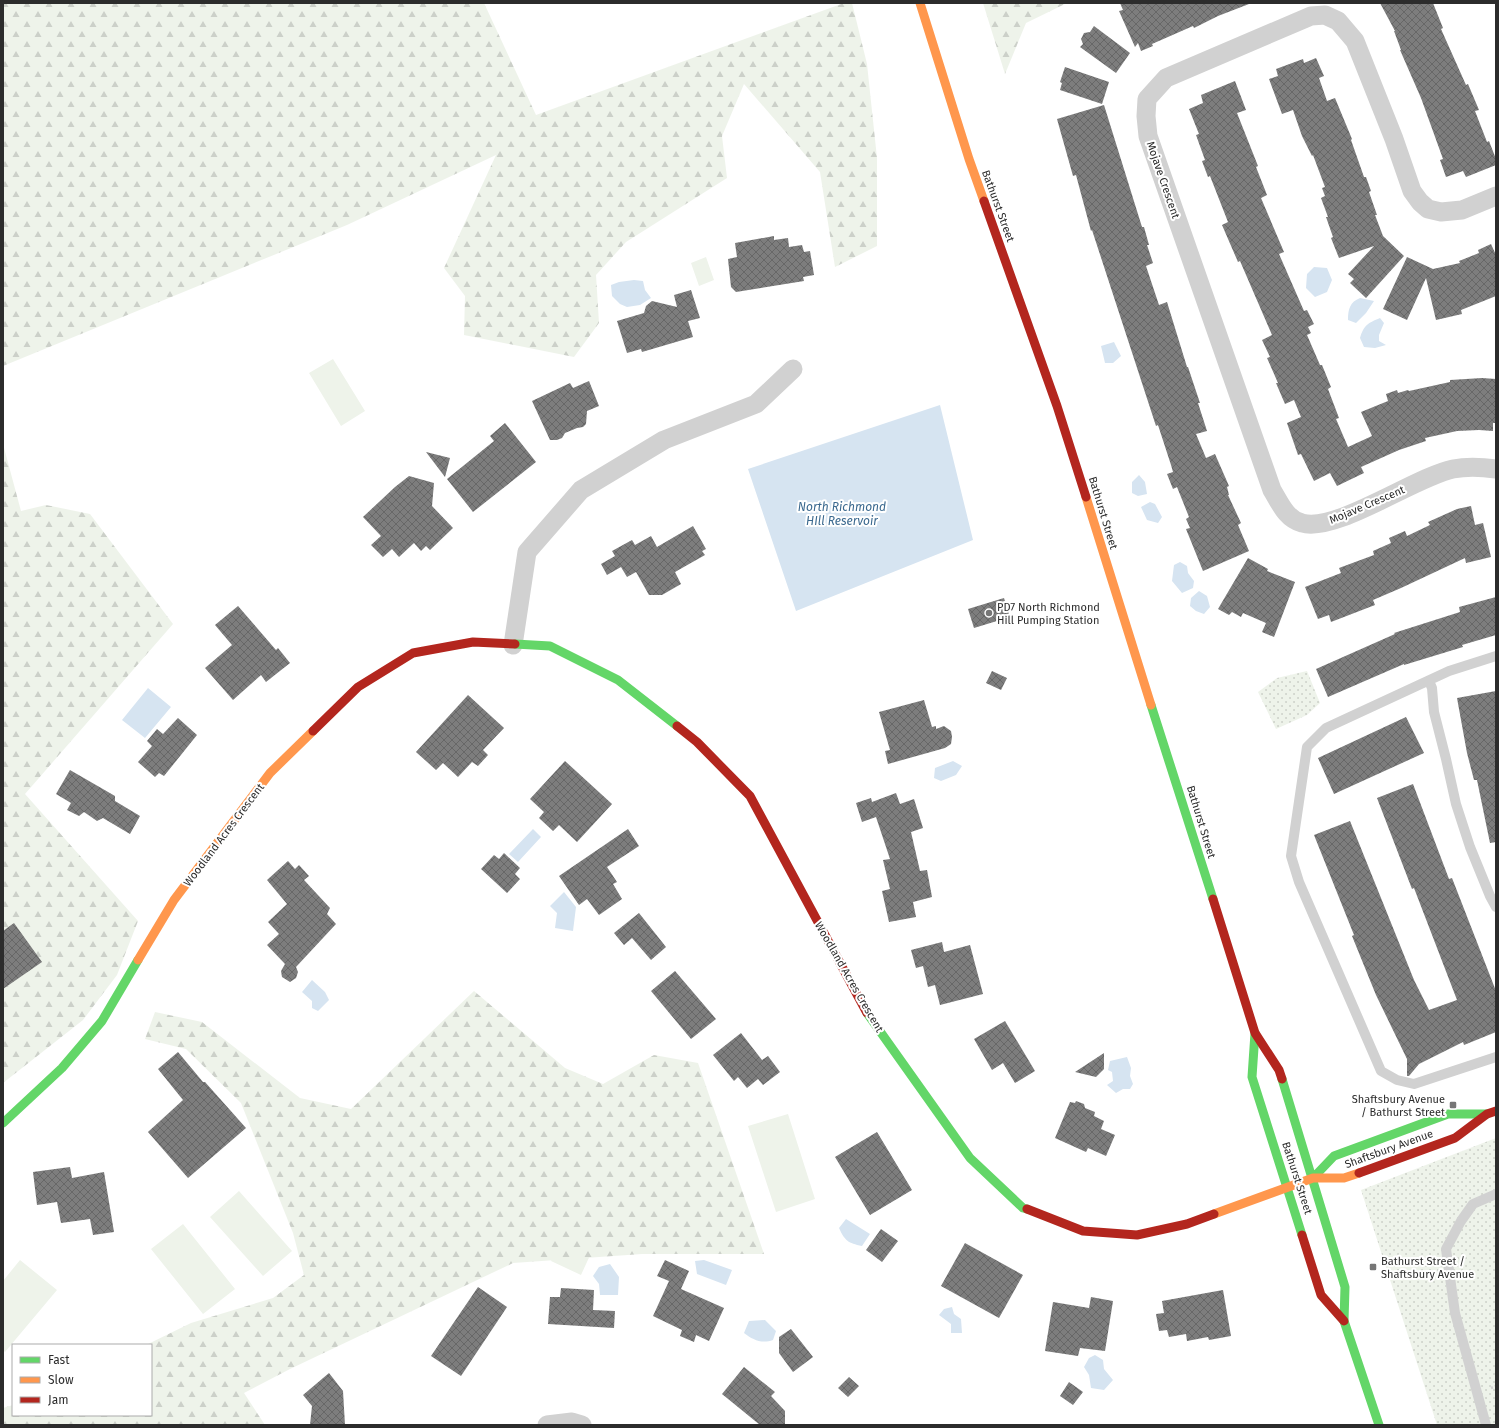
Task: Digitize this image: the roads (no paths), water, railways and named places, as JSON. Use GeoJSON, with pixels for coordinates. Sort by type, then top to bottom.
{"type":"FeatureCollection","features":[{"type":"Feature","properties":{"kind":"street","name":"Bathurst Street"},"geometry":{"type":"LineString","coordinates":[[920,3],[969,159],[1057,406],[1254,1033],[1280,1070],[1346,1287],[1344,1321],[1379,1425]]}},
{"type":"Feature","properties":{"kind":"street","name":"Mojave Crescent"},"geometry":{"type":"LineString","coordinates":[[1496,196],[1462,210],[1441,212],[1428,209],[1420,202],[1412,191],[1394,139],[1355,41],[1338,21],[1325,15],[1311,16],[1166,78],[1147,99],[1146,116],[1150,143],[1272,490],[1281,506],[1290,517],[1303,523],[1322,524],[1353,513],[1397,492],[1453,469],[1477,466],[1496,469]]}},
{"type":"Feature","properties":{"kind":"street"},"geometry":{"type":"LineString","coordinates":[[513,645],[527,552],[581,490],[664,440],[756,404],[793,369]]}},
{"type":"Feature","properties":{"kind":"street","name":"Woodland Acres Crescent"},"geometry":{"type":"LineString","coordinates":[[3,1124],[62,1068],[102,1022],[174,900],[270,773],[358,687],[413,653],[472,642],[550,646],[618,680],[697,742],[750,796],[870,1018],[970,1158],[1023,1208],[1083,1231],[1137,1235],[1187,1224],[1312,1178]]}},
{"type":"Feature","properties":{"kind":"street","name":"Bathurst Street"},"geometry":{"type":"LineString","coordinates":[[1254,1033],[1252,1077],[1321,1295],[1344,1321]]}},
{"type":"Feature","properties":{"kind":"street","name":"Shaftsbury Avenue"},"geometry":{"type":"LineString","coordinates":[[1312,1178],[1334,1156],[1448,1114],[1487,1114],[1496,1111]]}},
{"type":"Feature","properties":{"kind":"street","name":"Shaftsbury Avenue"},"geometry":{"type":"LineString","coordinates":[[1312,1178],[1344,1178],[1455,1138],[1487,1114]]}},
{"type":"Feature","properties":{"kind":"street"},"geometry":{"type":"LineString","coordinates":[[547,1425],[572,1422],[582,1425]]}},
{"type":"Feature","properties":{"kind":"lane"},"geometry":{"type":"LineString","coordinates":[[1496,656],[1449,671],[1326,728],[1307,747],[1291,856],[1299,882],[1381,1071],[1397,1080],[1414,1084],[1496,1057]]}},
{"type":"Feature","properties":{"kind":"lane"},"geometry":{"type":"LineString","coordinates":[[1429,681],[1432,688],[1434,712],[1456,804],[1470,847],[1496,907]]}},
{"type":"Feature","properties":{"kind":"lane"},"geometry":{"type":"LineString","coordinates":[[1486,1425],[1455,1313],[1446,1249],[1461,1221],[1473,1204],[1496,1194]]}},
{"type":"Feature","properties":{"kind":"water"},"geometry":{"type":"Polygon","coordinates":[[[1314,267],[1327,268],[1332,280],[1327,292],[1315,297],[1306,288],[1307,274],[1314,267]]]}},
{"type":"Feature","properties":{"kind":"water"},"geometry":{"type":"Polygon","coordinates":[[[634,280],[643,281],[645,290],[651,298],[640,305],[627,307],[620,304],[612,296],[611,285],[619,282],[634,280]]]}},
{"type":"Feature","properties":{"kind":"water"},"geometry":{"type":"Polygon","coordinates":[[[1360,298],[1374,301],[1366,313],[1356,323],[1348,320],[1348,312],[1350,306],[1360,298]]]}},
{"type":"Feature","properties":{"kind":"water"},"geometry":{"type":"Polygon","coordinates":[[[1380,318],[1384,323],[1379,335],[1379,341],[1386,345],[1375,348],[1364,347],[1360,338],[1363,330],[1369,323],[1380,318]]]}},
{"type":"Feature","properties":{"kind":"water"},"geometry":{"type":"Polygon","coordinates":[[[1114,342],[1121,356],[1113,363],[1105,363],[1101,346],[1114,342]]]}},
{"type":"Feature","properties":{"kind":"water","name":"North Richmond HIll Reservoir"},"geometry":{"type":"Polygon","coordinates":[[[940,405],[973,540],[796,611],[748,469],[940,405]]]}},
{"type":"Feature","properties":{"kind":"water"},"geometry":{"type":"Polygon","coordinates":[[[1139,475],[1145,482],[1147,494],[1138,496],[1132,493],[1132,482],[1139,475]]]}},
{"type":"Feature","properties":{"kind":"water"},"geometry":{"type":"Polygon","coordinates":[[[1150,502],[1155,504],[1162,517],[1158,523],[1147,520],[1141,507],[1150,502]]]}},
{"type":"Feature","properties":{"kind":"water"},"geometry":{"type":"Polygon","coordinates":[[[1180,562],[1187,566],[1188,573],[1194,581],[1193,588],[1182,593],[1172,581],[1174,565],[1180,562]]]}},
{"type":"Feature","properties":{"kind":"water"},"geometry":{"type":"Polygon","coordinates":[[[1199,591],[1207,596],[1210,607],[1204,614],[1196,611],[1190,606],[1191,598],[1199,591]]]}},
{"type":"Feature","properties":{"kind":"water"},"geometry":{"type":"Polygon","coordinates":[[[148,688],[171,707],[145,738],[122,720],[148,688]]]}},
{"type":"Feature","properties":{"kind":"water"},"geometry":{"type":"Polygon","coordinates":[[[953,761],[962,766],[956,775],[941,781],[934,778],[935,768],[953,761]]]}},
{"type":"Feature","properties":{"kind":"water"},"geometry":{"type":"Polygon","coordinates":[[[533,829],[541,837],[518,862],[509,854],[533,829]]]}},
{"type":"Feature","properties":{"kind":"water"},"geometry":{"type":"Polygon","coordinates":[[[564,892],[576,907],[573,931],[555,928],[557,913],[550,906],[564,892]]]}},
{"type":"Feature","properties":{"kind":"water"},"geometry":{"type":"Polygon","coordinates":[[[312,980],[325,992],[329,1000],[318,1011],[312,1008],[312,1001],[302,992],[312,980]]]}},
{"type":"Feature","properties":{"kind":"water"},"geometry":{"type":"Polygon","coordinates":[[[1127,1057],[1131,1068],[1130,1076],[1133,1084],[1130,1089],[1123,1089],[1116,1093],[1107,1085],[1113,1081],[1112,1072],[1108,1070],[1110,1061],[1127,1057]]]}},
{"type":"Feature","properties":{"kind":"water"},"geometry":{"type":"Polygon","coordinates":[[[846,1219],[870,1234],[862,1246],[853,1244],[843,1236],[839,1228],[846,1219]]]}},
{"type":"Feature","properties":{"kind":"water"},"geometry":{"type":"Polygon","coordinates":[[[704,1260],[732,1270],[726,1285],[697,1274],[695,1261],[704,1260]]]}},
{"type":"Feature","properties":{"kind":"water"},"geometry":{"type":"Polygon","coordinates":[[[610,1264],[619,1277],[618,1295],[600,1295],[599,1284],[593,1276],[599,1267],[610,1264]]]}},
{"type":"Feature","properties":{"kind":"water"},"geometry":{"type":"Polygon","coordinates":[[[952,1307],[954,1314],[961,1319],[962,1333],[951,1333],[951,1324],[939,1315],[944,1309],[952,1307]]]}},
{"type":"Feature","properties":{"kind":"water"},"geometry":{"type":"Polygon","coordinates":[[[765,1320],[776,1331],[773,1340],[765,1342],[758,1341],[744,1333],[749,1321],[765,1320]]]}},
{"type":"Feature","properties":{"kind":"water"},"geometry":{"type":"Polygon","coordinates":[[[1095,1355],[1103,1360],[1104,1369],[1113,1380],[1104,1390],[1091,1388],[1089,1375],[1084,1367],[1089,1358],[1095,1355]]]}},
{"type":"Feature","properties":{"kind":"place","name":"PD7 North Richmond Hill Pumping Station"},"geometry":{"type":"Point","coordinates":[989,613]}},
{"type":"Feature","properties":{"kind":"place","name":"Shaftsbury Avenue / Bathurst Street"},"geometry":{"type":"Point","coordinates":[1453,1105]}},
{"type":"Feature","properties":{"kind":"place","name":"Bathurst Street / Shaftsbury Avenue"},"geometry":{"type":"Point","coordinates":[1373,1267]}}]}
